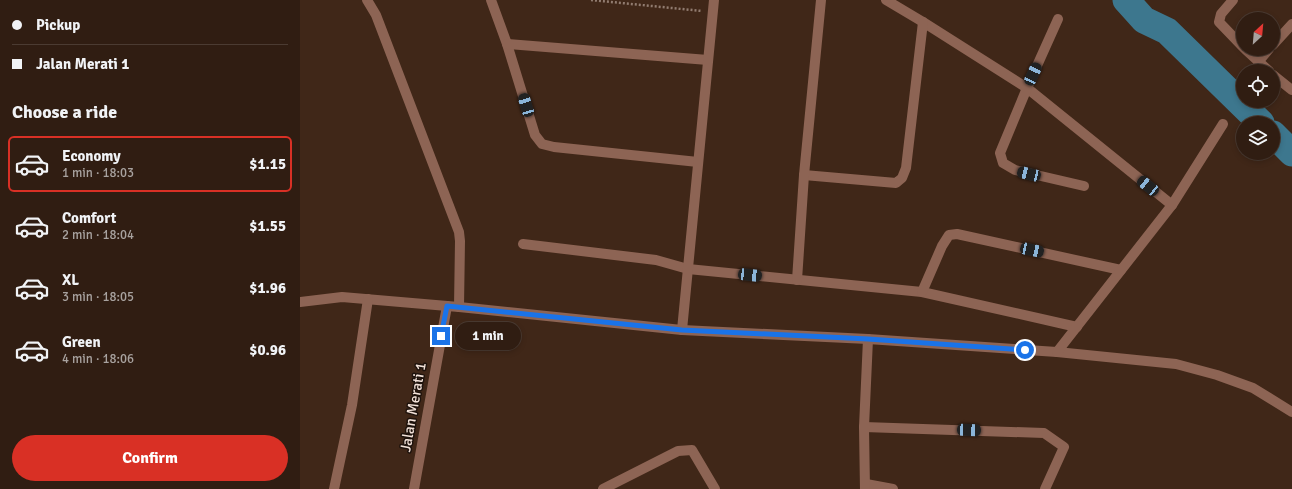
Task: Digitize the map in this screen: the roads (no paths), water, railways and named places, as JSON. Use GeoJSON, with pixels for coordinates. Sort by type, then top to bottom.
{"type":"FeatureCollection","features":[{"type":"Feature","properties":{"kind":"street"},"geometry":{"type":"LineString","coordinates":[[367,0],[376,14],[459,232],[458,307]]}},
{"type":"Feature","properties":{"kind":"street"},"geometry":{"type":"LineString","coordinates":[[490,0],[508,44],[535,135],[542,144],[554,147],[698,162]]}},
{"type":"Feature","properties":{"kind":"street"},"geometry":{"type":"LineString","coordinates":[[682,330],[714,0]]}},
{"type":"Feature","properties":{"kind":"street"},"geometry":{"type":"LineString","coordinates":[[797,280],[804,175],[821,0]]}},
{"type":"Feature","properties":{"kind":"street"},"geometry":{"type":"LineString","coordinates":[[886,0],[1027,88],[1172,205]]}},
{"type":"Feature","properties":{"kind":"street"},"geometry":{"type":"LineString","coordinates":[[1234,0],[1221,14],[1219,22],[1236,40]]}},
{"type":"Feature","properties":{"kind":"street"},"geometry":{"type":"LineString","coordinates":[[1058,19],[1000,153],[1003,163],[1015,170],[1084,186]]}},
{"type":"Feature","properties":{"kind":"street"},"geometry":{"type":"LineString","coordinates":[[804,175],[896,183],[902,178],[906,168],[923,22]]}},
{"type":"Feature","properties":{"kind":"street"},"geometry":{"type":"LineString","coordinates":[[1280,37],[1292,24]]}},
{"type":"Feature","properties":{"kind":"street"},"geometry":{"type":"LineString","coordinates":[[508,44],[708,60]]}},
{"type":"Feature","properties":{"kind":"street"},"geometry":{"type":"LineString","coordinates":[[1252,56],[1260,64]]}},
{"type":"Feature","properties":{"kind":"street"},"geometry":{"type":"LineString","coordinates":[[1258,62],[1263,56]]}},
{"type":"Feature","properties":{"kind":"street"},"geometry":{"type":"LineString","coordinates":[[1280,81],[1292,90]]}},
{"type":"Feature","properties":{"kind":"street"},"geometry":{"type":"LineString","coordinates":[[1057,352],[1172,205],[1223,124]]}},
{"type":"Feature","properties":{"kind":"street"},"geometry":{"type":"LineString","coordinates":[[922,292],[942,246],[949,235],[957,234],[1121,270]]}},
{"type":"Feature","properties":{"kind":"street"},"geometry":{"type":"LineString","coordinates":[[523,244],[656,260],[688,269],[922,292],[1077,327]]}},
{"type":"Feature","properties":{"kind":"street"},"geometry":{"type":"LineString","coordinates":[[300,302],[342,297],[458,307],[682,330],[868,339],[1057,352],[1183,366],[1217,375],[1253,388],[1292,412]]}},
{"type":"Feature","properties":{"kind":"street"},"geometry":{"type":"LineString","coordinates":[[334,489],[352,405],[368,299]]}},
{"type":"Feature","properties":{"kind":"street","name":"Jalan Merati 1"},"geometry":{"type":"LineString","coordinates":[[414,489],[447,306]]}},
{"type":"Feature","properties":{"kind":"street"},"geometry":{"type":"LineString","coordinates":[[868,339],[864,427],[865,487],[893,489]]}},
{"type":"Feature","properties":{"kind":"street"},"geometry":{"type":"LineString","coordinates":[[864,427],[1044,432],[1064,447],[1045,489]]}},
{"type":"Feature","properties":{"kind":"street"},"geometry":{"type":"LineString","coordinates":[[603,489],[678,450],[692,450],[715,489]]}},
{"type":"Feature","properties":{"kind":"street"},"geometry":{"type":"LineString","coordinates":[[622,479],[626,489]]}},
{"type":"Feature","properties":{"kind":"waterway"},"geometry":{"type":"LineString","coordinates":[[1126,0],[1144,20],[1167,31],[1254,116]]}},
{"type":"Feature","properties":{"kind":"waterway"},"geometry":{"type":"LineString","coordinates":[[1280,141],[1292,153]]}}]}
